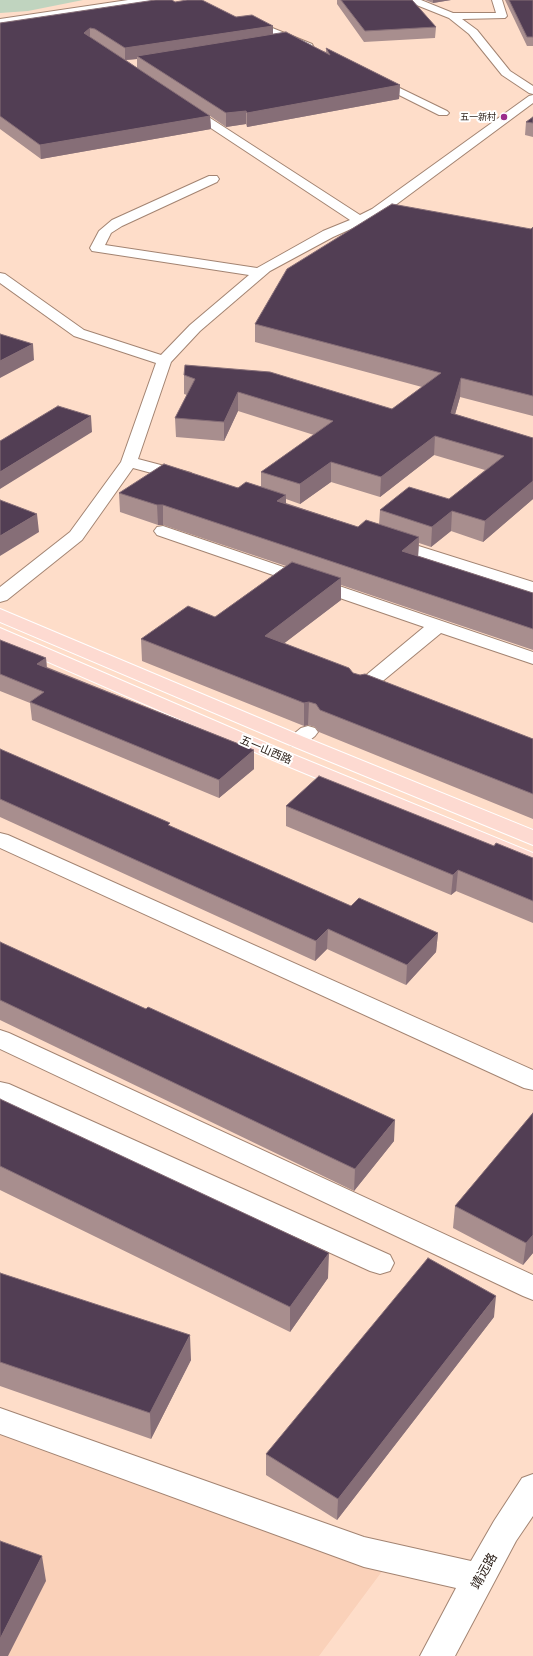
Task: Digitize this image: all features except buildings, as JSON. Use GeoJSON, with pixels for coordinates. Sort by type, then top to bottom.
{"type":"FeatureCollection","features":[{"type":"Feature","properties":{"kind":"main road","name":"五一山西路"},"geometry":{"type":"LineString","coordinates":[[0,615],[303,737],[533,838]]}},
{"type":"Feature","properties":{"kind":"main road","name":"五一山西路"},"geometry":{"type":"LineString","coordinates":[[0,634],[280,756],[533,861]]}},
{"type":"Feature","properties":{"kind":"street"},"geometry":{"type":"LineString","coordinates":[[0,22],[147,0]]}},
{"type":"Feature","properties":{"kind":"street"},"geometry":{"type":"LineString","coordinates":[[412,0],[452,16],[473,32],[506,73],[533,91]]}},
{"type":"Feature","properties":{"kind":"street"},"geometry":{"type":"LineString","coordinates":[[452,16],[502,16],[497,0]]}},
{"type":"Feature","properties":{"kind":"street"},"geometry":{"type":"LineString","coordinates":[[234,17],[255,23],[316,50]]}},
{"type":"Feature","properties":{"kind":"street"},"geometry":{"type":"LineString","coordinates":[[271,43],[294,39]]}},
{"type":"Feature","properties":{"kind":"street"},"geometry":{"type":"LineString","coordinates":[[365,74],[443,113]]}},
{"type":"Feature","properties":{"kind":"street"},"geometry":{"type":"LineString","coordinates":[[0,596],[76,536],[129,462],[164,361],[195,328],[259,272],[328,234],[378,212],[533,98]]}},
{"type":"Feature","properties":{"kind":"street"},"geometry":{"type":"LineString","coordinates":[[176,101],[359,220]]}},
{"type":"Feature","properties":{"kind":"street"},"geometry":{"type":"LineString","coordinates":[[213,179],[117,223],[106,231],[97,248],[259,272]]}},
{"type":"Feature","properties":{"kind":"street"},"geometry":{"type":"LineString","coordinates":[[0,277],[79,333],[164,361]]}},
{"type":"Feature","properties":{"kind":"street"},"geometry":{"type":"LineString","coordinates":[[129,462],[204,481]]}},
{"type":"Feature","properties":{"kind":"street"},"geometry":{"type":"LineString","coordinates":[[163,531],[533,658]]}},
{"type":"Feature","properties":{"kind":"street"},"geometry":{"type":"LineString","coordinates":[[374,537],[533,588]]}},
{"type":"Feature","properties":{"kind":"street"},"geometry":{"type":"LineString","coordinates":[[360,690],[437,626]]}},
{"type":"Feature","properties":{"kind":"street"},"geometry":{"type":"LineString","coordinates":[[0,840],[533,1081]]}},
{"type":"Feature","properties":{"kind":"street"},"geometry":{"type":"LineString","coordinates":[[0,1039],[533,1288]]}},
{"type":"Feature","properties":{"kind":"street"},"geometry":{"type":"LineString","coordinates":[[0,1091],[380,1263]]}},
{"type":"Feature","properties":{"kind":"street"},"geometry":{"type":"LineString","coordinates":[[0,1422],[364,1552],[480,1578]]}},
{"type":"Feature","properties":{"kind":"street","name":"靖远路"},"geometry":{"type":"LineString","coordinates":[[437,1656],[505,1531],[533,1488]]}},
{"type":"Feature","properties":{"kind":"shaded area"},"geometry":{"type":"Polygon","coordinates":[[[0,1421],[389,1562],[319,1656],[0,1656],[0,1421]]]}},
{"type":"Feature","properties":{"kind":"green space"},"geometry":{"type":"Polygon","coordinates":[[[0,0],[83,0],[28,11],[0,13],[0,0]]]}},
{"type":"Feature","properties":{"kind":"place","name":"五一新村"},"geometry":{"type":"Point","coordinates":[504,117]}}]}
